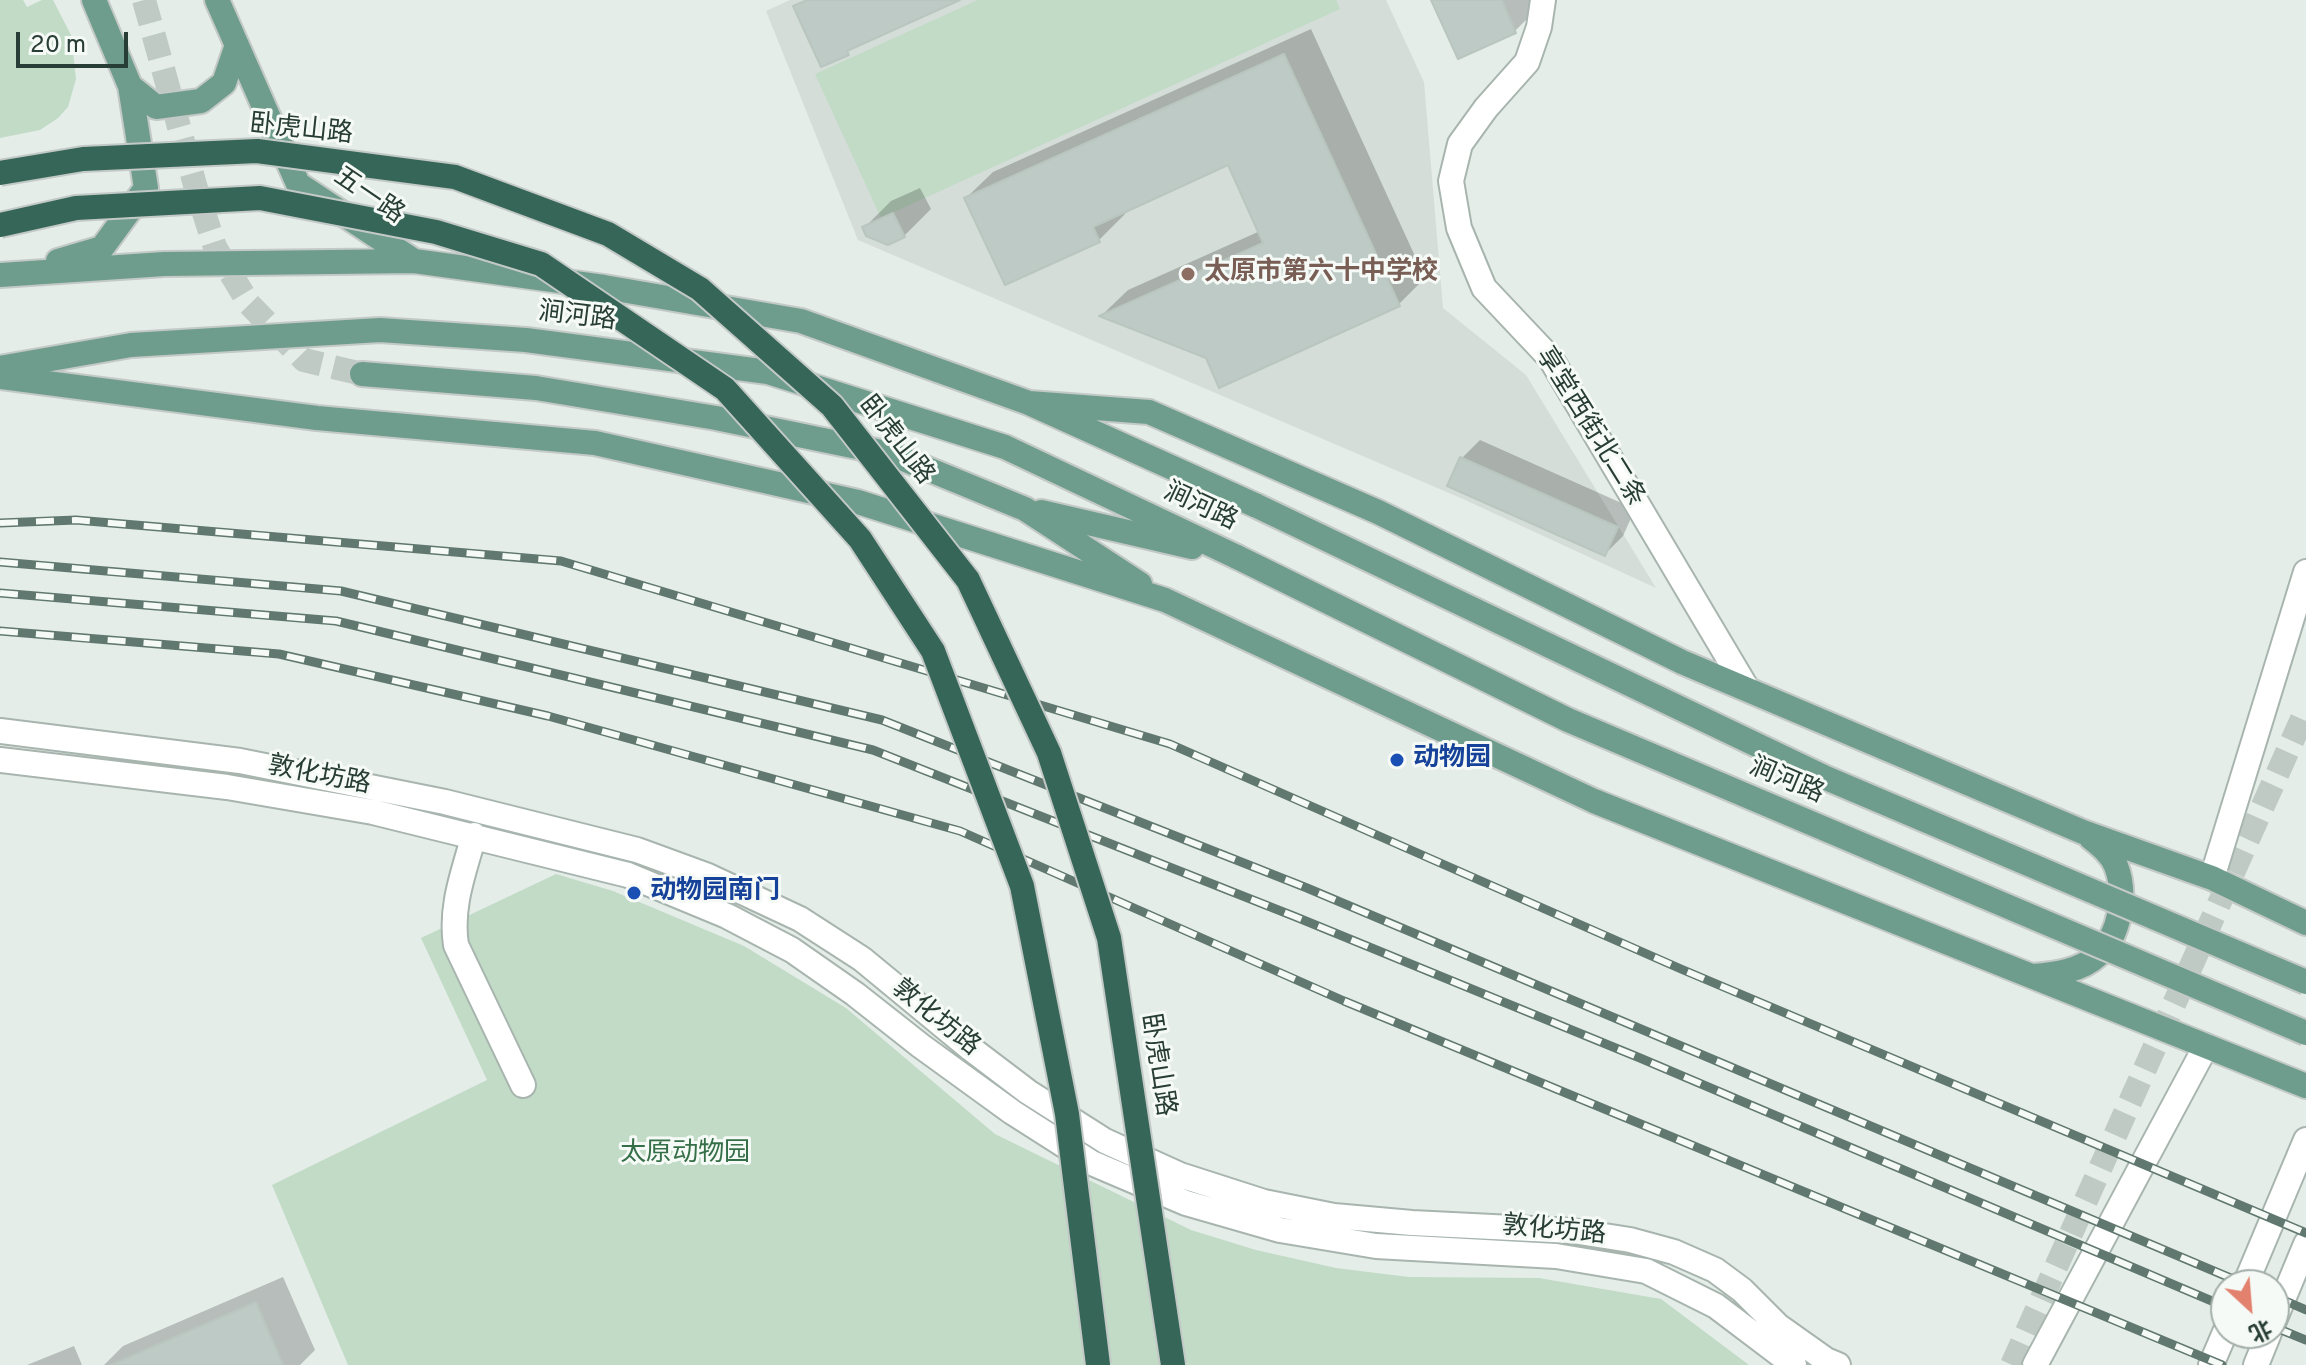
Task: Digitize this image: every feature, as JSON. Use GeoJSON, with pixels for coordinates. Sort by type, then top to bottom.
{"type":"FeatureCollection","features":[{"type":"Feature","properties":{"kind":"highway","name":"卧虎山路"},"geometry":{"type":"LineString","coordinates":[[0,173],[83,159],[257,151],[455,177],[608,234],[700,289],[832,406],[968,580],[1049,753],[1109,938],[1173,1365]]}},
{"type":"Feature","properties":{"kind":"highway"},"geometry":{"type":"LineString","coordinates":[[0,225],[76,208],[260,198],[436,232],[541,264],[725,389],[860,539],[933,651],[939,666],[1022,886],[1067,1114],[1098,1365]]}},
{"type":"Feature","properties":{"kind":"main road"},"geometry":{"type":"LineString","coordinates":[[8,275],[102,248],[146,188],[130,86],[94,0]]}},
{"type":"Feature","properties":{"kind":"main road","name":"五一路"},"geometry":{"type":"LineString","coordinates":[[217,0],[298,184],[414,261]]}},
{"type":"Feature","properties":{"kind":"main road"},"geometry":{"type":"LineString","coordinates":[[130,86],[156,107],[201,101],[224,83],[237,45]]}},
{"type":"Feature","properties":{"kind":"main road","name":"涧河路"},"geometry":{"type":"LineString","coordinates":[[8,275],[164,264],[414,261],[604,287],[801,321],[1029,403],[1257,506],[1826,778],[2306,982]]}},
{"type":"Feature","properties":{"kind":"main road","name":"涧河路"},"geometry":{"type":"LineString","coordinates":[[0,368],[131,345],[380,330],[526,340],[768,372],[1005,447],[1568,720],[2306,1033]]}},
{"type":"Feature","properties":{"kind":"main road"},"geometry":{"type":"LineString","coordinates":[[362,374],[536,388],[716,418],[891,454],[1025,509],[1237,557]]}},
{"type":"Feature","properties":{"kind":"main road"},"geometry":{"type":"LineString","coordinates":[[0,377],[317,418],[595,443],[858,502],[1165,600],[1594,801],[2306,1086]]}},
{"type":"Feature","properties":{"kind":"main road","name":"涧河路"},"geometry":{"type":"LineString","coordinates":[[1029,403],[1149,412],[1378,512],[1682,662],[2083,832],[2212,878],[2306,923]]}},
{"type":"Feature","properties":{"kind":"main road"},"geometry":{"type":"LineString","coordinates":[[1025,509],[1165,600]]}},
{"type":"Feature","properties":{"kind":"main road"},"geometry":{"type":"LineString","coordinates":[[2030,976],[2056,974],[2078,967],[2098,955],[2110,938],[2120,913],[2121,889],[2116,865],[2105,849],[2083,832]]}},
{"type":"Feature","properties":{"kind":"street","name":"享堂西街北二条"},"geometry":{"type":"LineString","coordinates":[[1543,0],[1539,27],[1527,62],[1486,108],[1460,144],[1451,181],[1459,228],[1484,288],[1551,359],[1747,689]]}},
{"type":"Feature","properties":{"kind":"street"},"geometry":{"type":"LineString","coordinates":[[2212,878],[2306,572]]}},
{"type":"Feature","properties":{"kind":"street","name":"敦化坊路"},"geometry":{"type":"LineString","coordinates":[[0,731],[240,761],[445,802],[637,850],[708,876],[800,919],[862,959],[958,1039],[1028,1092],[1105,1141],[1180,1175],[1264,1202],[1334,1216],[1573,1231],[1630,1240],[1674,1252],[1715,1270],[1742,1290],[1778,1326],[1838,1365]]}},
{"type":"Feature","properties":{"kind":"street","name":"敦化坊路"},"geometry":{"type":"LineString","coordinates":[[0,760],[227,787],[373,812],[628,875],[727,916],[792,950],[1012,1112],[1092,1163],[1186,1203],[1280,1230],[1376,1246],[1556,1256],[1646,1271],[1716,1306],[1794,1365]]}},
{"type":"Feature","properties":{"kind":"street"},"geometry":{"type":"LineString","coordinates":[[474,835],[454,908],[456,945],[523,1085]]}},
{"type":"Feature","properties":{"kind":"street"},"geometry":{"type":"LineString","coordinates":[[2035,1365],[2206,1046]]}},
{"type":"Feature","properties":{"kind":"street"},"geometry":{"type":"LineString","coordinates":[[2252,1269],[2306,1140]]}},
{"type":"Feature","properties":{"kind":"street"},"geometry":{"type":"LineString","coordinates":[[2290,1282],[2306,1244]]}},
{"type":"Feature","properties":{"kind":"shaded area","name":"太原市第六十中学校"},"geometry":{"type":"Polygon","coordinates":[[[790,0],[1386,0],[1424,82],[1443,308],[1526,375],[1656,588],[1463,499],[858,240],[766,11],[790,0]]]}},
{"type":"Feature","properties":{"kind":"green space"},"geometry":{"type":"Polygon","coordinates":[[[0,0],[23,0],[27,7],[42,0],[53,0],[71,35],[76,79],[68,107],[58,118],[40,130],[0,138],[0,0]]]}},
{"type":"Feature","properties":{"kind":"green space"},"geometry":{"type":"Polygon","coordinates":[[[978,0],[1336,0],[1340,9],[881,218],[815,74],[978,0]]]}},
{"type":"Feature","properties":{"kind":"green space","name":"太原动物园"},"geometry":{"type":"Polygon","coordinates":[[[556,874],[613,891],[744,946],[846,1008],[995,1134],[1191,1230],[1256,1250],[1336,1268],[1409,1277],[1539,1278],[1661,1299],[1749,1365],[348,1365],[272,1185],[487,1080],[421,938],[556,874]]]}},
{"type":"Feature","properties":{"kind":"building"},"geometry":{"type":"Polygon","coordinates":[[[807,0],[960,0],[847,51],[849,55],[821,67],[793,6],[807,0]]]}},
{"type":"Feature","properties":{"kind":"building"},"geometry":{"type":"Polygon","coordinates":[[[1431,0],[1502,0],[1516,33],[1458,59],[1431,0]]]}},
{"type":"Feature","properties":{"kind":"building"},"geometry":{"type":"Polygon","coordinates":[[[1284,54],[1400,306],[1219,388],[1206,358],[1099,316],[1263,243],[1228,165],[1093,227],[1100,242],[1005,285],[964,198],[1284,54]]]}},
{"type":"Feature","properties":{"kind":"building"},"geometry":{"type":"Polygon","coordinates":[[[893,213],[905,237],[888,245],[866,236],[862,227],[893,213]]]}},
{"type":"Feature","properties":{"kind":"building"},"geometry":{"type":"Polygon","coordinates":[[[1460,457],[1618,527],[1605,556],[1447,486],[1460,457]]]}},
{"type":"Feature","properties":{"kind":"building"},"geometry":{"type":"Polygon","coordinates":[[[256,1302],[283,1365],[111,1365],[256,1302]]]}},
{"type":"Feature","properties":{"kind":"tunnel"},"geometry":{"type":"LineString","coordinates":[[144,0],[215,247],[249,304],[304,360],[362,374]]}},
{"type":"Feature","properties":{"kind":"tunnel"},"geometry":{"type":"LineString","coordinates":[[2012,1365],[2306,710]]}},
{"type":"Feature","properties":{"kind":"railway"},"geometry":{"type":"LineString","coordinates":[[0,523],[76,520],[561,561],[1170,744],[1681,969],[2306,1233]]}},
{"type":"Feature","properties":{"kind":"railway"},"geometry":{"type":"LineString","coordinates":[[0,562],[341,591],[882,720],[1307,888],[2210,1269]]}},
{"type":"Feature","properties":{"kind":"railway"},"geometry":{"type":"LineString","coordinates":[[0,593],[336,621],[873,750],[1296,917],[1640,1058],[2210,1300]]}},
{"type":"Feature","properties":{"kind":"railway"},"geometry":{"type":"LineString","coordinates":[[0,631],[279,654],[548,716],[960,831],[1344,1001],[2222,1365]]}},
{"type":"Feature","properties":{"kind":"railway"},"geometry":{"type":"LineString","coordinates":[[2290,1303],[2306,1310]]}},
{"type":"Feature","properties":{"kind":"railway"},"geometry":{"type":"LineString","coordinates":[[2290,1334],[2306,1340]]}},
{"type":"Feature","properties":{"kind":"place","name":"太原市第六十中学校"},"geometry":{"type":"Point","coordinates":[1188,274]}},
{"type":"Feature","properties":{"kind":"place","name":"动物园"},"geometry":{"type":"Point","coordinates":[1397,760]}},
{"type":"Feature","properties":{"kind":"place","name":"动物园南门"},"geometry":{"type":"Point","coordinates":[634,893]}}]}
